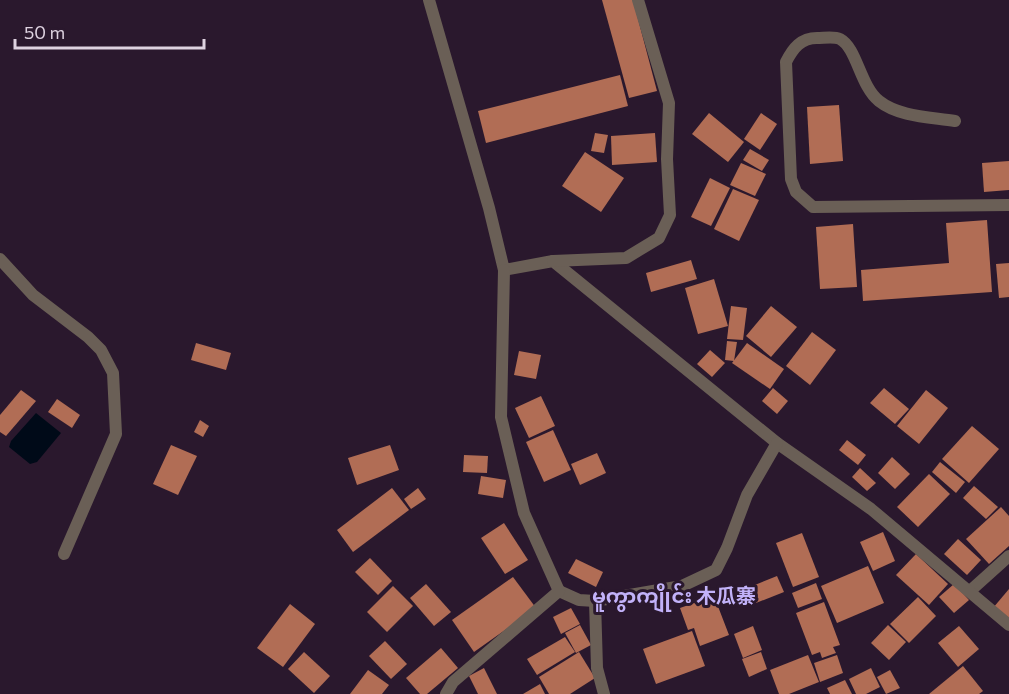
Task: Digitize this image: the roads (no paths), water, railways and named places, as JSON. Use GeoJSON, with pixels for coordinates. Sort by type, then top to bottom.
{"type":"FeatureCollection","features":[{"type":"Feature","properties":{"kind":"street"},"geometry":{"type":"LineString","coordinates":[[429,0],[489,208],[504,270],[501,417],[524,513],[559,591],[579,600],[595,602],[682,586],[716,570],[747,495],[777,443]]}},
{"type":"Feature","properties":{"kind":"street"},"geometry":{"type":"LineString","coordinates":[[504,270],[553,261],[626,258],[659,238],[670,215],[667,159],[669,103],[638,0]]}},
{"type":"Feature","properties":{"kind":"street"},"geometry":{"type":"LineString","coordinates":[[955,121],[894,111],[878,100],[861,78],[850,48],[838,38],[810,38],[794,47],[786,62],[791,179],[796,192],[813,207],[1009,205]]}},
{"type":"Feature","properties":{"kind":"street"},"geometry":{"type":"LineString","coordinates":[[0,259],[33,295],[94,343],[113,373],[116,434],[64,554]]}},
{"type":"Feature","properties":{"kind":"street"},"geometry":{"type":"LineString","coordinates":[[553,261],[777,443],[871,509],[1009,625]]}},
{"type":"Feature","properties":{"kind":"street"},"geometry":{"type":"LineString","coordinates":[[970,591],[1009,555]]}},
{"type":"Feature","properties":{"kind":"street"},"geometry":{"type":"LineString","coordinates":[[446,694],[453,682],[559,591]]}},
{"type":"Feature","properties":{"kind":"street"},"geometry":{"type":"LineString","coordinates":[[595,602],[597,668],[604,694]]}},
{"type":"Feature","properties":{"kind":"water"},"geometry":{"type":"Polygon","coordinates":[[[36,413],[61,433],[37,462],[30,464],[9,447],[11,441],[36,413]]]}},
{"type":"Feature","properties":{"kind":"district","name":"မူကွာကျိုင်း 木瓜寨"},"geometry":{"type":"Point","coordinates":[674,595]}}]}
